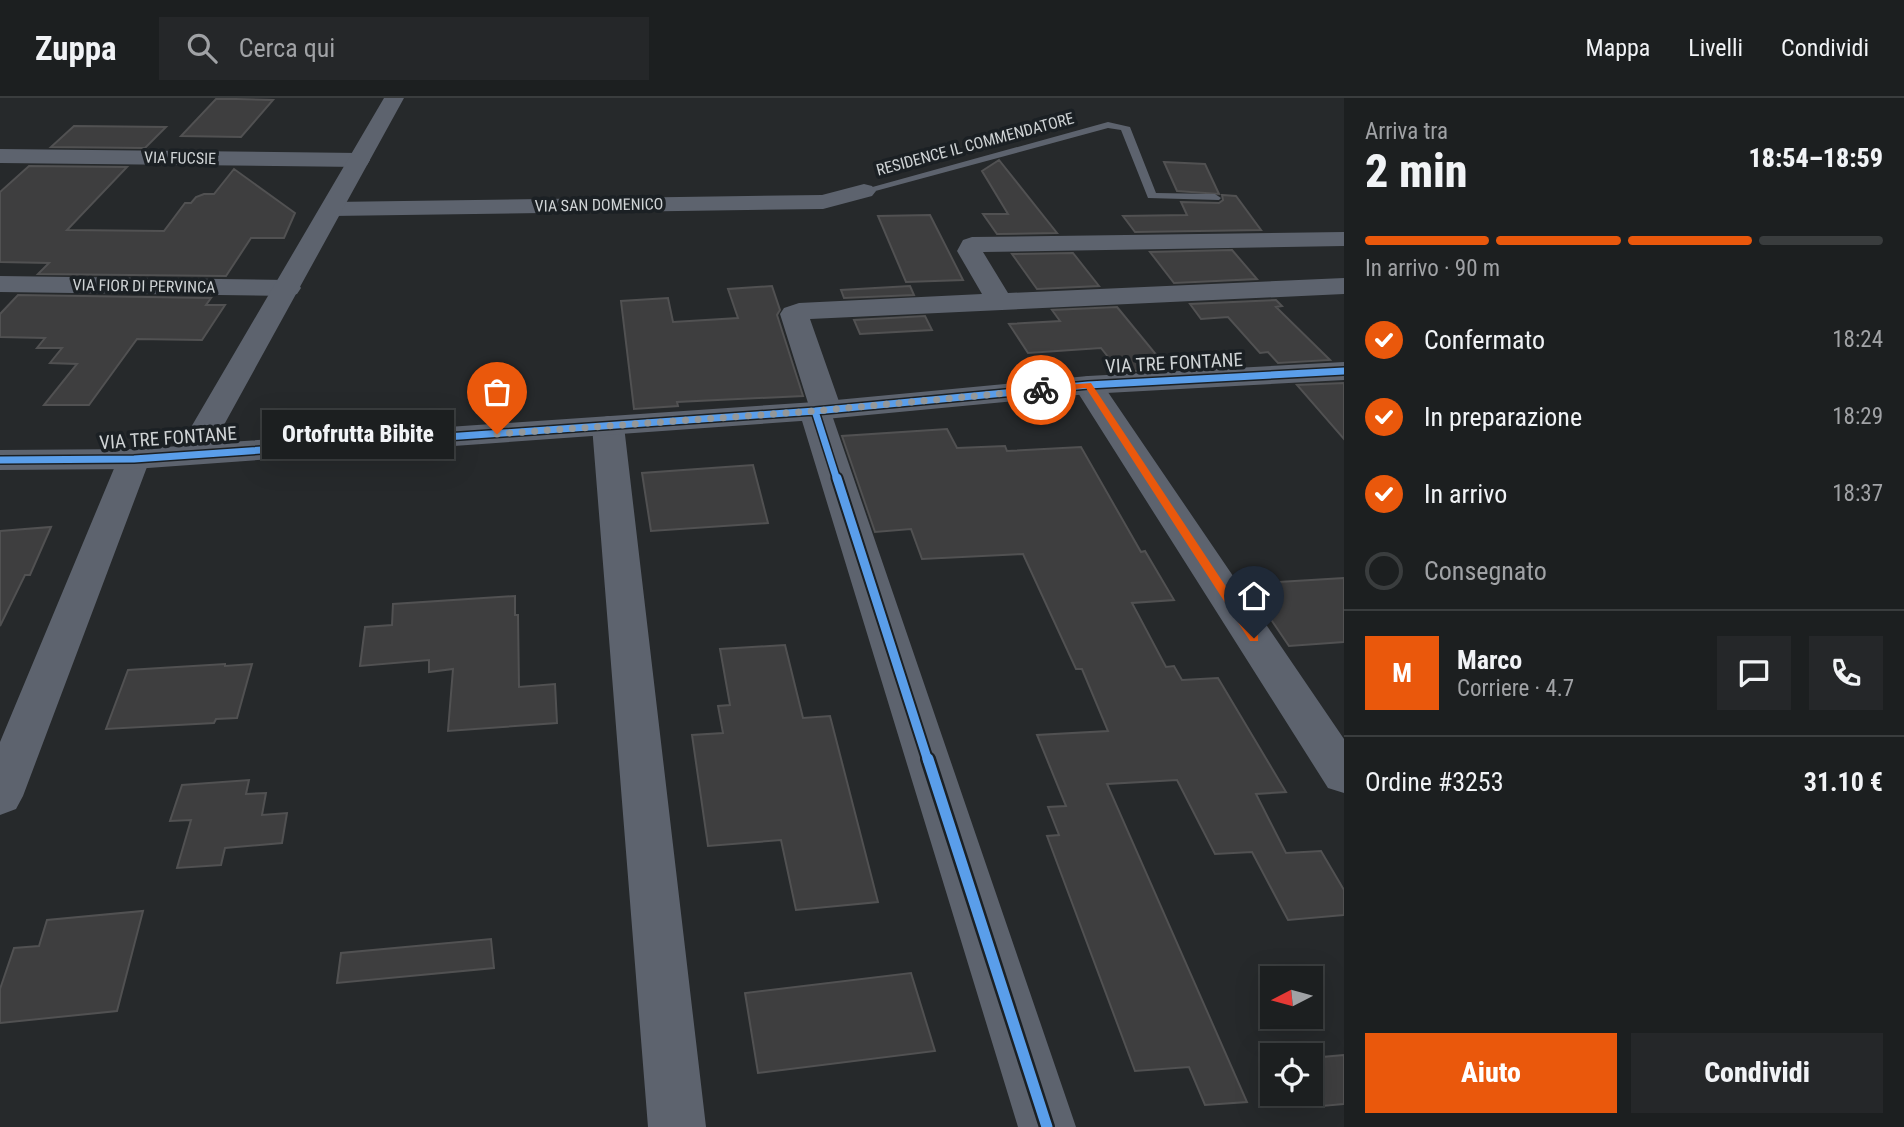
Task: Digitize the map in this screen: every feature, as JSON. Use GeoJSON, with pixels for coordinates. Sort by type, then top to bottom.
{"type":"FeatureCollection","features":[{"type":"Feature","properties":{"kind":"street"},"geometry":{"type":"LineString","coordinates":[[192,454],[394,98]]}},
{"type":"Feature","properties":{"kind":"street","name":"VIA FUCSIE"},"geometry":{"type":"LineString","coordinates":[[0,156],[359,159]]}},
{"type":"Feature","properties":{"kind":"street","name":"VIA SAN DOMENICO"},"geometry":{"type":"LineString","coordinates":[[332,209],[823,202],[864,191]]}},
{"type":"Feature","properties":{"kind":"street"},"geometry":{"type":"LineString","coordinates":[[1000,302],[970,251],[972,245],[1344,239]]}},
{"type":"Feature","properties":{"kind":"street","name":"VIA FIOR DI PERVINCA"},"geometry":{"type":"LineString","coordinates":[[0,284],[288,288]]}},
{"type":"Feature","properties":{"kind":"street"},"geometry":{"type":"LineString","coordinates":[[1047,1127],[821,410],[794,314],[1344,286]]}},
{"type":"Feature","properties":{"kind":"street","name":"VIA TRE FONTANE"},"geometry":{"type":"LineString","coordinates":[[0,460],[134,459],[821,410],[1088,385],[1344,371]]}},
{"type":"Feature","properties":{"kind":"street"},"geometry":{"type":"LineString","coordinates":[[1088,385],[1344,775]]}},
{"type":"Feature","properties":{"kind":"street"},"geometry":{"type":"LineString","coordinates":[[608,426],[677,1127]]}},
{"type":"Feature","properties":{"kind":"street"},"geometry":{"type":"LineString","coordinates":[[0,796],[134,459]]}},
{"type":"Feature","properties":{"kind":"lane","name":"RESIDENCE IL COMMENDATORE"},"geometry":{"type":"LineString","coordinates":[[864,191],[1108,125],[1125,127],[1152,197],[1215,198]]}},
{"type":"Feature","properties":{"kind":"building"},"geometry":{"type":"Polygon","coordinates":[[[216,99],[273,100],[241,137],[181,136],[216,99]]]}},
{"type":"Feature","properties":{"kind":"building"},"geometry":{"type":"Polygon","coordinates":[[[74,126],[166,127],[145,148],[51,147],[74,126]]]}},
{"type":"Feature","properties":{"kind":"building"},"geometry":{"type":"Polygon","coordinates":[[[999,160],[1057,233],[997,234],[983,214],[1008,214],[982,171],[999,160]]]}},
{"type":"Feature","properties":{"kind":"building"},"geometry":{"type":"Polygon","coordinates":[[[1164,162],[1205,164],[1219,194],[1177,191],[1164,162]]]}},
{"type":"Feature","properties":{"kind":"building"},"geometry":{"type":"Polygon","coordinates":[[[29,166],[127,167],[67,230],[164,231],[185,203],[191,203],[204,194],[214,194],[234,169],[295,213],[284,238],[251,238],[226,276],[38,274],[49,263],[0,262],[0,192],[29,166]]]}},
{"type":"Feature","properties":{"kind":"building"},"geometry":{"type":"Polygon","coordinates":[[[1222,195],[1236,196],[1261,230],[1135,232],[1123,216],[1187,215],[1181,202],[1219,203],[1223,200],[1222,195]]]}},
{"type":"Feature","properties":{"kind":"building"},"geometry":{"type":"Polygon","coordinates":[[[930,215],[963,280],[906,282],[878,216],[930,215]]]}},
{"type":"Feature","properties":{"kind":"building"},"geometry":{"type":"Polygon","coordinates":[[[1232,250],[1257,279],[1174,283],[1150,252],[1232,250]]]}},
{"type":"Feature","properties":{"kind":"building"},"geometry":{"type":"Polygon","coordinates":[[[1073,253],[1099,286],[1037,289],[1012,254],[1073,253]]]}},
{"type":"Feature","properties":{"kind":"building"},"geometry":{"type":"Polygon","coordinates":[[[772,286],[780,310],[777,315],[803,396],[677,402],[678,406],[634,409],[621,301],[668,298],[673,322],[738,318],[728,289],[772,286]]]}},
{"type":"Feature","properties":{"kind":"building"},"geometry":{"type":"Polygon","coordinates":[[[910,286],[914,295],[844,298],[841,290],[910,286]]]}},
{"type":"Feature","properties":{"kind":"building"},"geometry":{"type":"Polygon","coordinates":[[[18,295],[211,298],[206,305],[225,305],[202,340],[137,339],[89,405],[44,405],[77,364],[50,363],[62,348],[37,348],[45,338],[0,337],[0,314],[18,295]]]}},
{"type":"Feature","properties":{"kind":"building"},"geometry":{"type":"Polygon","coordinates":[[[1276,300],[1282,306],[1276,307],[1330,360],[1278,363],[1268,352],[1260,353],[1228,317],[1201,319],[1190,304],[1276,300]]]}},
{"type":"Feature","properties":{"kind":"building"},"geometry":{"type":"Polygon","coordinates":[[[1117,307],[1168,369],[1120,372],[1101,348],[1028,353],[1009,324],[1060,321],[1052,310],[1117,307]]]}},
{"type":"Feature","properties":{"kind":"building"},"geometry":{"type":"Polygon","coordinates":[[[925,316],[932,330],[860,334],[854,320],[925,316]]]}},
{"type":"Feature","properties":{"kind":"building"},"geometry":{"type":"Polygon","coordinates":[[[1344,383],[1344,439],[1297,385],[1344,383]]]}},
{"type":"Feature","properties":{"kind":"building"},"geometry":{"type":"Polygon","coordinates":[[[947,429],[957,448],[1005,446],[1007,451],[1081,447],[1141,552],[1145,551],[1174,600],[1132,603],[1166,667],[1174,666],[1182,680],[1218,678],[1286,792],[1256,794],[1286,853],[1321,851],[1344,890],[1344,915],[1288,920],[1252,852],[1215,854],[1177,780],[1107,784],[1247,1102],[1205,1105],[1189,1067],[1135,1071],[1047,836],[1059,835],[1048,807],[1066,806],[1037,735],[1108,731],[1082,669],[1076,669],[1023,554],[922,559],[911,529],[875,532],[842,436],[947,429]]]}},
{"type":"Feature","properties":{"kind":"building"},"geometry":{"type":"Polygon","coordinates":[[[753,465],[768,523],[651,531],[642,473],[753,465]]]}},
{"type":"Feature","properties":{"kind":"building"},"geometry":{"type":"Polygon","coordinates":[[[51,527],[30,575],[25,575],[0,626],[0,531],[51,527]]]}},
{"type":"Feature","properties":{"kind":"building"},"geometry":{"type":"Polygon","coordinates":[[[1344,578],[1344,642],[1289,646],[1247,584],[1344,578]]]}},
{"type":"Feature","properties":{"kind":"building"},"geometry":{"type":"Polygon","coordinates":[[[515,596],[515,615],[518,615],[519,687],[555,684],[557,723],[448,731],[453,669],[429,672],[429,660],[360,666],[365,627],[392,625],[393,604],[515,596]]]}},
{"type":"Feature","properties":{"kind":"building"},"geometry":{"type":"Polygon","coordinates":[[[785,645],[803,718],[830,716],[878,902],[796,910],[781,840],[708,846],[692,735],[723,733],[718,706],[730,705],[720,649],[785,645]]]}},
{"type":"Feature","properties":{"kind":"building"},"geometry":{"type":"Polygon","coordinates":[[[252,664],[237,718],[216,719],[214,723],[106,729],[128,670],[252,664]]]}},
{"type":"Feature","properties":{"kind":"building"},"geometry":{"type":"Polygon","coordinates":[[[249,780],[246,794],[266,793],[262,815],[287,813],[282,843],[225,848],[221,865],[177,868],[191,820],[170,821],[182,785],[249,780]]]}},
{"type":"Feature","properties":{"kind":"building"},"geometry":{"type":"Polygon","coordinates":[[[143,911],[117,1011],[0,1023],[0,989],[14,948],[39,946],[47,920],[143,911]]]}},
{"type":"Feature","properties":{"kind":"building"},"geometry":{"type":"Polygon","coordinates":[[[491,939],[494,968],[337,983],[341,953],[491,939]]]}},
{"type":"Feature","properties":{"kind":"building"},"geometry":{"type":"Polygon","coordinates":[[[911,973],[935,1051],[758,1073],[745,993],[911,973]]]}},
{"type":"Feature","properties":{"kind":"building"},"geometry":{"type":"Polygon","coordinates":[[[1344,1055],[1344,1104],[1323,1106],[1323,1057],[1344,1055]]]}},
{"type":"Feature","properties":{"kind":"cycle path"},"geometry":{"type":"LineString","coordinates":[[0,460],[134,459],[815,411],[1088,385],[1344,371]]}},
{"type":"Feature","properties":{"kind":"cycle path"},"geometry":{"type":"LineString","coordinates":[[815,411],[1047,1127]]}},
{"type":"Feature","properties":{"kind":"way so far"},"geometry":{"type":"LineString","coordinates":[[497,434],[815,411],[1041,390]]}},
{"type":"Feature","properties":{"kind":"place","name":"Ortofrutta Bibite"},"geometry":{"type":"Point","coordinates":[497,434]}},
{"type":"Feature","properties":{"kind":"route"},"geometry":{"type":"LineString","coordinates":[[1041,390],[1088,385],[1254,638]]}}]}
